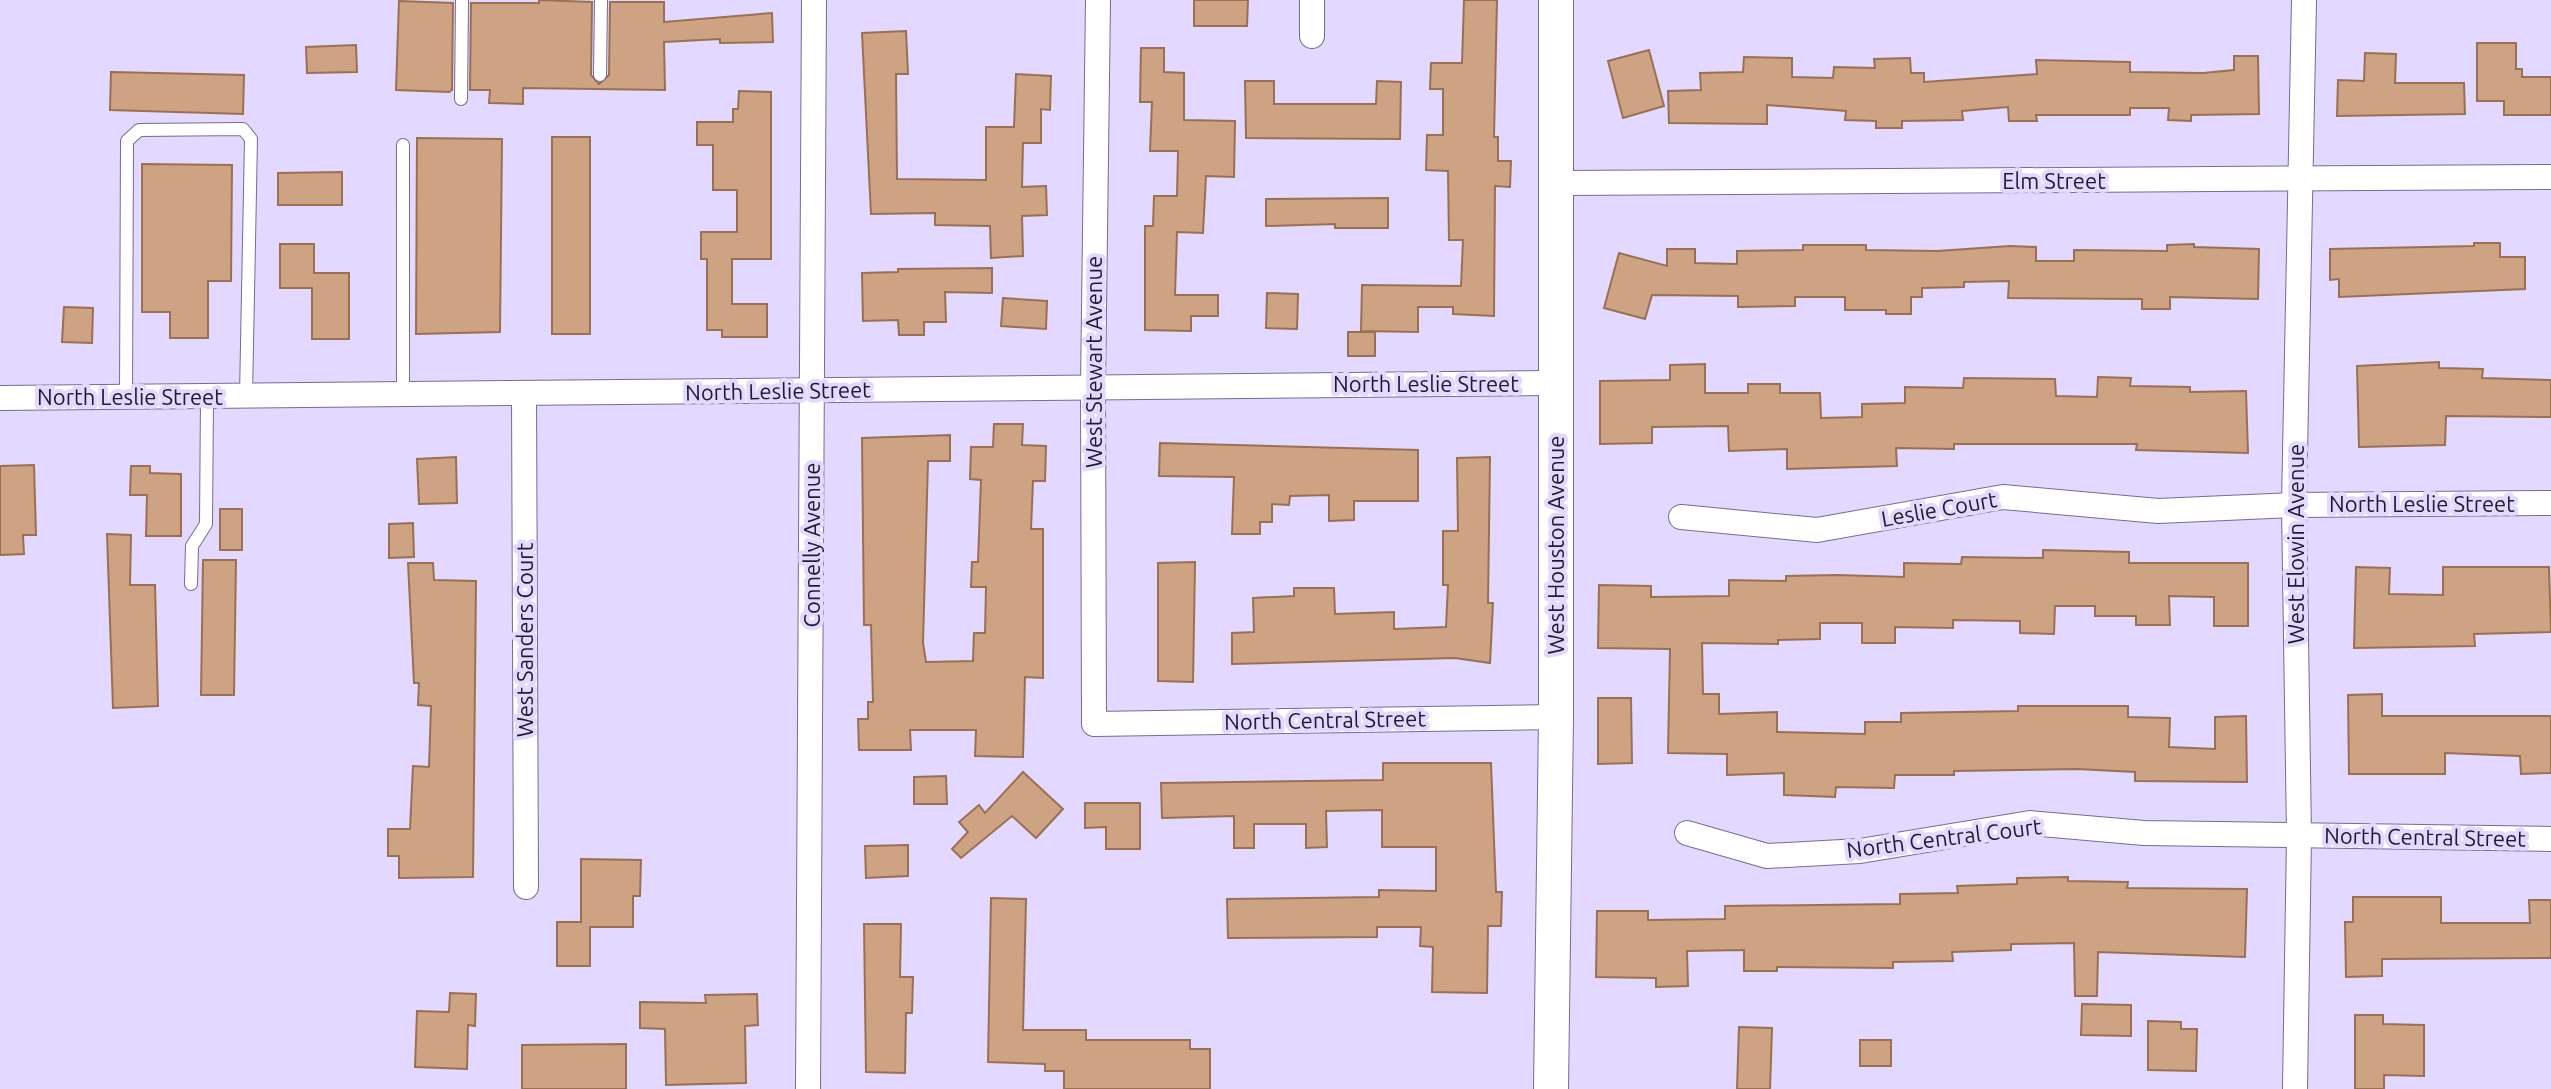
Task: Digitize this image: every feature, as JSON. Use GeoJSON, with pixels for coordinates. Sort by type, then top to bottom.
{"type":"FeatureCollection","features":[{"type":"Feature","properties":{"kind":"main road","name":"West Houston Avenue"},"geometry":{"type":"LineString","coordinates":[[1551,1089],[1556,717],[1556,0]]}},
{"type":"Feature","properties":{"kind":"street","name":"Connelly Avenue"},"geometry":{"type":"LineString","coordinates":[[808,1089],[814,0]]}},
{"type":"Feature","properties":{"kind":"street","name":"West Stewart Avenue"},"geometry":{"type":"LineString","coordinates":[[1094,724],[1093,387],[1098,0]]}},
{"type":"Feature","properties":{"kind":"street"},"geometry":{"type":"LineString","coordinates":[[1312,0],[1312,36]]}},
{"type":"Feature","properties":{"kind":"street","name":"West Elowin Avenue"},"geometry":{"type":"LineString","coordinates":[[2295,1089],[2299,835],[2294,505],[2304,0]]}},
{"type":"Feature","properties":{"kind":"street","name":"Elm Street"},"geometry":{"type":"LineString","coordinates":[[1557,183],[2300,181],[2551,177]]}},
{"type":"Feature","properties":{"kind":"street","name":"North Leslie Street"},"geometry":{"type":"LineString","coordinates":[[0,398],[1557,383]]}},
{"type":"Feature","properties":{"kind":"street","name":"West Sanders Court"},"geometry":{"type":"LineString","coordinates":[[524,394],[526,887]]}},
{"type":"Feature","properties":{"kind":"street","name":"Leslie Court"},"geometry":{"type":"LineString","coordinates":[[1681,517],[1817,530],[2003,497],[2158,511],[2294,505]]}},
{"type":"Feature","properties":{"kind":"street","name":"North Leslie Street"},"geometry":{"type":"LineString","coordinates":[[2294,505],[2551,503]]}},
{"type":"Feature","properties":{"kind":"street","name":"North Central Street"},"geometry":{"type":"LineString","coordinates":[[1094,724],[1556,717]]}},
{"type":"Feature","properties":{"kind":"street","name":"North Central Court"},"geometry":{"type":"LineString","coordinates":[[1687,833],[1767,856],[1860,851],[2030,823],[2144,833],[2299,835]]}},
{"type":"Feature","properties":{"kind":"street","name":"North Central Street"},"geometry":{"type":"LineString","coordinates":[[2299,835],[2551,839]]}},
{"type":"Feature","properties":{"kind":"lane"},"geometry":{"type":"LineString","coordinates":[[461,99],[462,0]]}},
{"type":"Feature","properties":{"kind":"lane"},"geometry":{"type":"LineString","coordinates":[[600,75],[601,0]]}},
{"type":"Feature","properties":{"kind":"lane"},"geometry":{"type":"LineString","coordinates":[[126,397],[127,141],[139,130],[243,129],[251,139],[246,396]]}},
{"type":"Feature","properties":{"kind":"lane"},"geometry":{"type":"LineString","coordinates":[[403,145],[403,395]]}},
{"type":"Feature","properties":{"kind":"lane"},"geometry":{"type":"LineString","coordinates":[[191,584],[192,546],[206,524],[207,397]]}},
{"type":"Feature","properties":{"kind":"building"},"geometry":{"type":"Polygon","coordinates":[[[539,0],[592,2],[591,75],[599,84],[609,75],[610,2],[664,2],[664,22],[772,13],[773,42],[720,43],[720,39],[664,42],[665,90],[523,88],[523,104],[489,103],[490,90],[470,90],[471,3],[539,3],[539,0]]]}},
{"type":"Feature","properties":{"kind":"building"},"geometry":{"type":"Polygon","coordinates":[[[1194,0],[1248,0],[1247,26],[1194,26],[1194,0]]]}},
{"type":"Feature","properties":{"kind":"building"},"geometry":{"type":"Polygon","coordinates":[[[1464,0],[1497,0],[1494,137],[1498,137],[1498,161],[1511,161],[1510,187],[1495,186],[1494,316],[1453,314],[1453,307],[1418,307],[1418,332],[1361,331],[1362,285],[1461,286],[1463,240],[1449,240],[1448,171],[1426,170],[1427,135],[1443,135],[1443,89],[1430,89],[1431,63],[1462,63],[1464,0]]]}},
{"type":"Feature","properties":{"kind":"building"},"geometry":{"type":"Polygon","coordinates":[[[399,1],[453,3],[452,90],[449,92],[396,90],[399,1]]]}},
{"type":"Feature","properties":{"kind":"building"},"geometry":{"type":"Polygon","coordinates":[[[906,31],[908,74],[896,74],[897,179],[986,180],[986,127],[1014,127],[1016,74],[1051,76],[1050,110],[1041,109],[1041,143],[1023,143],[1022,187],[1046,186],[1047,215],[1022,216],[1023,256],[991,258],[990,226],[935,225],[935,213],[871,214],[862,33],[906,31]]]}},
{"type":"Feature","properties":{"kind":"building"},"geometry":{"type":"Polygon","coordinates":[[[2477,43],[2516,43],[2516,69],[2522,69],[2522,77],[2551,77],[2551,115],[2504,115],[2504,101],[2477,101],[2477,43]]]}},
{"type":"Feature","properties":{"kind":"building"},"geometry":{"type":"Polygon","coordinates":[[[356,45],[357,72],[307,73],[306,47],[356,45]]]}},
{"type":"Feature","properties":{"kind":"building"},"geometry":{"type":"Polygon","coordinates":[[[1141,48],[1164,48],[1164,72],[1184,73],[1184,120],[1235,121],[1234,177],[1206,176],[1203,233],[1177,232],[1175,295],[1218,295],[1218,316],[1191,316],[1191,331],[1145,330],[1145,226],[1153,226],[1154,196],[1177,196],[1178,151],[1150,151],[1152,102],[1140,102],[1141,48]]]}},
{"type":"Feature","properties":{"kind":"building"},"geometry":{"type":"Polygon","coordinates":[[[1649,50],[1664,106],[1623,118],[1608,61],[1649,50]]]}},
{"type":"Feature","properties":{"kind":"building"},"geometry":{"type":"Polygon","coordinates":[[[2365,53],[2396,54],[2395,83],[2464,83],[2465,114],[2337,116],[2338,80],[2364,81],[2365,53]]]}},
{"type":"Feature","properties":{"kind":"building"},"geometry":{"type":"Polygon","coordinates":[[[2234,56],[2258,56],[2259,114],[2191,115],[2191,121],[2168,120],[2169,108],[2130,108],[2130,115],[2036,115],[2037,121],[2009,121],[2008,107],[1962,111],[1963,120],[1902,121],[1902,128],[1876,128],[1876,121],[1845,120],[1846,111],[1767,105],[1767,124],[1669,123],[1668,91],[1701,90],[1700,73],[1743,72],[1744,57],[1792,58],[1792,77],[1833,78],[1834,67],[1875,68],[1874,59],[1910,58],[1911,73],[1924,73],[1924,82],[2037,74],[2036,60],[2130,62],[2130,72],[2203,73],[2234,70],[2234,56]]]}},
{"type":"Feature","properties":{"kind":"building"},"geometry":{"type":"Polygon","coordinates":[[[111,72],[244,75],[243,114],[110,110],[111,72]]]}},
{"type":"Feature","properties":{"kind":"building"},"geometry":{"type":"Polygon","coordinates":[[[1245,81],[1274,81],[1274,104],[1376,104],[1377,81],[1401,82],[1400,139],[1246,138],[1245,81]]]}},
{"type":"Feature","properties":{"kind":"building"},"geometry":{"type":"Polygon","coordinates":[[[739,91],[771,92],[771,259],[732,259],[732,304],[767,304],[767,337],[722,337],[722,330],[707,330],[707,259],[701,259],[701,232],[737,232],[737,190],[713,190],[713,145],[697,145],[697,122],[733,122],[733,109],[738,109],[739,91]]]}},
{"type":"Feature","properties":{"kind":"building"},"geometry":{"type":"Polygon","coordinates":[[[552,137],[590,137],[590,334],[552,334],[552,137]]]}},
{"type":"Feature","properties":{"kind":"building"},"geometry":{"type":"Polygon","coordinates":[[[417,138],[502,139],[500,332],[416,334],[417,138]]]}},
{"type":"Feature","properties":{"kind":"building"},"geometry":{"type":"Polygon","coordinates":[[[142,164],[232,165],[231,281],[208,281],[208,338],[170,338],[170,312],[142,312],[142,164]]]}},
{"type":"Feature","properties":{"kind":"building"},"geometry":{"type":"Polygon","coordinates":[[[342,172],[342,205],[278,205],[278,173],[342,172]]]}},
{"type":"Feature","properties":{"kind":"building"},"geometry":{"type":"Polygon","coordinates":[[[1388,198],[1388,228],[1335,228],[1335,224],[1266,226],[1266,199],[1388,198]]]}},
{"type":"Feature","properties":{"kind":"building"},"geometry":{"type":"Polygon","coordinates":[[[2474,243],[2500,243],[2500,257],[2525,257],[2525,289],[2339,297],[2339,279],[2330,280],[2330,249],[2474,246],[2474,243]]]}},
{"type":"Feature","properties":{"kind":"building"},"geometry":{"type":"Polygon","coordinates":[[[280,244],[314,244],[314,273],[349,273],[349,339],[312,339],[312,288],[280,288],[280,244]]]}},
{"type":"Feature","properties":{"kind":"building"},"geometry":{"type":"Polygon","coordinates":[[[2194,244],[2194,247],[2259,249],[2258,299],[2170,297],[2170,309],[2142,309],[2142,299],[2008,298],[2009,281],[1964,282],[1964,287],[1922,288],[1922,297],[1911,297],[1911,314],[1886,314],[1886,310],[1845,310],[1845,297],[1795,297],[1795,306],[1738,307],[1738,296],[1652,295],[1645,319],[1604,308],[1619,253],[1667,266],[1667,249],[1695,249],[1695,263],[1737,264],[1737,251],[1803,250],[1803,245],[1866,245],[1866,250],[1937,251],[2010,246],[2036,247],[2036,261],[2074,261],[2074,250],[2167,251],[2167,245],[2194,244]]]}},
{"type":"Feature","properties":{"kind":"building"},"geometry":{"type":"Polygon","coordinates":[[[992,268],[992,293],[945,292],[946,322],[924,322],[924,335],[899,335],[898,320],[863,321],[862,273],[898,272],[898,269],[992,268]]]}},
{"type":"Feature","properties":{"kind":"building"},"geometry":{"type":"Polygon","coordinates":[[[1267,293],[1298,294],[1297,329],[1266,328],[1267,293]]]}},
{"type":"Feature","properties":{"kind":"building"},"geometry":{"type":"Polygon","coordinates":[[[1003,298],[1047,301],[1046,329],[1001,326],[1003,298]]]}},
{"type":"Feature","properties":{"kind":"building"},"geometry":{"type":"Polygon","coordinates":[[[64,307],[93,308],[92,343],[62,342],[64,307]]]}},
{"type":"Feature","properties":{"kind":"building"},"geometry":{"type":"Polygon","coordinates":[[[1348,332],[1375,332],[1375,356],[1348,356],[1348,332]]]}},
{"type":"Feature","properties":{"kind":"building"},"geometry":{"type":"Polygon","coordinates":[[[2439,362],[2439,368],[2483,369],[2482,378],[2551,380],[2551,417],[2446,416],[2445,445],[2359,447],[2357,366],[2439,362]]]}},
{"type":"Feature","properties":{"kind":"building"},"geometry":{"type":"Polygon","coordinates":[[[1705,364],[1705,393],[1748,393],[1748,384],[1780,384],[1780,393],[1820,393],[1821,418],[1862,417],[1862,404],[1905,403],[1905,387],[1963,388],[1964,378],[2055,379],[2056,396],[2097,397],[2098,377],[2131,378],[2130,386],[2190,387],[2190,392],[2246,391],[2248,453],[2136,450],[2137,444],[1954,444],[1954,449],[1896,448],[1897,466],[1787,469],[1787,449],[1729,451],[1728,426],[1652,427],[1652,443],[1600,444],[1600,381],[1670,380],[1670,365],[1705,364]]]}},
{"type":"Feature","properties":{"kind":"building"},"geometry":{"type":"Polygon","coordinates":[[[994,424],[1023,424],[1022,445],[1046,446],[1045,481],[1033,481],[1031,529],[1043,529],[1043,678],[1025,677],[1023,757],[975,756],[976,730],[910,730],[911,750],[859,750],[858,719],[868,719],[868,702],[873,702],[871,625],[864,625],[862,438],[950,435],[950,461],[928,461],[923,643],[926,662],[973,661],[974,633],[985,633],[986,587],[971,587],[972,562],[978,562],[981,480],[970,479],[971,447],[993,447],[994,424]]]}},
{"type":"Feature","properties":{"kind":"building"},"geometry":{"type":"Polygon","coordinates":[[[1160,443],[1418,450],[1418,501],[1354,501],[1354,520],[1329,521],[1329,495],[1290,496],[1289,505],[1272,504],[1272,522],[1260,522],[1260,534],[1232,534],[1234,477],[1159,476],[1160,443]]]}},
{"type":"Feature","properties":{"kind":"building"},"geometry":{"type":"Polygon","coordinates":[[[456,457],[457,503],[419,504],[417,459],[456,457]]]}},
{"type":"Feature","properties":{"kind":"building"},"geometry":{"type":"Polygon","coordinates":[[[1490,457],[1488,603],[1493,603],[1490,663],[1455,658],[1232,664],[1232,633],[1254,632],[1253,598],[1294,596],[1294,588],[1334,588],[1335,614],[1394,612],[1394,629],[1446,627],[1448,585],[1443,585],[1443,531],[1458,531],[1457,458],[1490,457]]]}},
{"type":"Feature","properties":{"kind":"building"},"geometry":{"type":"Polygon","coordinates":[[[34,465],[36,535],[23,535],[24,554],[0,555],[0,466],[34,465]]]}},
{"type":"Feature","properties":{"kind":"building"},"geometry":{"type":"Polygon","coordinates":[[[131,466],[150,466],[150,473],[181,474],[181,536],[146,536],[147,495],[130,495],[131,466]]]}},
{"type":"Feature","properties":{"kind":"building"},"geometry":{"type":"Polygon","coordinates":[[[220,509],[242,509],[242,550],[220,550],[220,509]]]}},
{"type":"Feature","properties":{"kind":"building"},"geometry":{"type":"Polygon","coordinates":[[[413,523],[414,557],[389,558],[389,524],[413,523]]]}},
{"type":"Feature","properties":{"kind":"building"},"geometry":{"type":"Polygon","coordinates":[[[107,534],[131,535],[130,585],[155,585],[158,706],[113,708],[107,534]]]}},
{"type":"Feature","properties":{"kind":"building"},"geometry":{"type":"Polygon","coordinates":[[[2043,550],[2129,552],[2129,563],[2248,563],[2248,626],[2214,626],[2214,597],[2169,596],[2170,625],[2136,625],[2136,616],[2095,616],[2095,606],[2055,606],[2054,634],[2020,633],[2020,621],[1953,620],[1953,628],[1895,627],[1895,643],[1862,643],[1862,623],[1820,623],[1820,639],[1778,640],[1778,644],[1702,643],[1703,694],[1719,694],[1719,714],[1777,712],[1777,732],[1865,734],[1865,722],[1901,722],[1901,713],[2018,711],[2018,706],[2128,706],[2128,717],[2170,718],[2169,747],[2215,749],[2215,717],[2246,716],[2247,782],[2135,781],[2135,772],[2077,769],[1954,771],[1954,775],[1895,775],[1894,788],[1836,787],[1835,797],[1784,795],[1784,773],[1727,775],[1727,754],[1668,753],[1670,649],[1598,648],[1599,585],[1651,586],[1651,597],[1729,596],[1729,580],[1786,581],[1786,576],[1837,575],[1904,577],[1904,563],[1961,564],[1962,557],[2043,558],[2043,550]]]}},
{"type":"Feature","properties":{"kind":"building"},"geometry":{"type":"Polygon","coordinates":[[[203,560],[236,560],[234,695],[201,695],[203,560]]]}},
{"type":"Feature","properties":{"kind":"building"},"geometry":{"type":"Polygon","coordinates":[[[1195,562],[1193,682],[1158,681],[1158,563],[1195,562]]]}},
{"type":"Feature","properties":{"kind":"building"},"geometry":{"type":"Polygon","coordinates":[[[408,563],[433,563],[434,580],[476,581],[473,877],[399,878],[399,856],[388,856],[388,829],[410,829],[413,766],[429,767],[431,706],[418,705],[419,683],[414,683],[408,563]]]}},
{"type":"Feature","properties":{"kind":"building"},"geometry":{"type":"Polygon","coordinates":[[[2356,567],[2390,568],[2389,594],[2443,595],[2443,567],[2549,567],[2551,632],[2474,634],[2475,646],[2354,648],[2356,567]]]}},
{"type":"Feature","properties":{"kind":"building"},"geometry":{"type":"Polygon","coordinates":[[[2382,694],[2382,716],[2551,716],[2551,773],[2521,774],[2520,756],[2445,753],[2445,774],[2349,774],[2348,695],[2382,694]]]}},
{"type":"Feature","properties":{"kind":"building"},"geometry":{"type":"Polygon","coordinates":[[[1598,698],[1631,698],[1632,763],[1598,764],[1598,698]]]}},
{"type":"Feature","properties":{"kind":"building"},"geometry":{"type":"Polygon","coordinates":[[[1383,763],[1491,763],[1496,892],[1502,892],[1501,926],[1488,926],[1487,993],[1432,992],[1433,947],[1420,946],[1421,927],[1377,927],[1377,937],[1228,938],[1227,899],[1379,897],[1379,890],[1436,891],[1436,847],[1382,847],[1382,810],[1326,811],[1327,847],[1306,848],[1306,824],[1254,824],[1254,848],[1234,848],[1234,816],[1162,818],[1161,783],[1383,780],[1383,763]]]}},
{"type":"Feature","properties":{"kind":"building"},"geometry":{"type":"Polygon","coordinates":[[[1023,772],[1063,809],[1036,838],[1012,816],[961,858],[952,849],[968,832],[959,822],[979,805],[985,813],[1023,772]]]}},
{"type":"Feature","properties":{"kind":"building"},"geometry":{"type":"Polygon","coordinates":[[[946,776],[947,804],[914,804],[914,777],[946,776]]]}},
{"type":"Feature","properties":{"kind":"building"},"geometry":{"type":"Polygon","coordinates":[[[1085,803],[1140,803],[1140,849],[1106,849],[1106,827],[1085,828],[1085,803]]]}},
{"type":"Feature","properties":{"kind":"building"},"geometry":{"type":"Polygon","coordinates":[[[908,845],[908,876],[866,878],[865,846],[908,845]]]}},
{"type":"Feature","properties":{"kind":"building"},"geometry":{"type":"Polygon","coordinates":[[[581,859],[641,860],[640,896],[633,896],[633,927],[590,927],[590,966],[557,966],[557,922],[581,922],[581,859]]]}},
{"type":"Feature","properties":{"kind":"building"},"geometry":{"type":"Polygon","coordinates":[[[2068,877],[2068,881],[2128,882],[2127,888],[2247,889],[2245,957],[2098,952],[2097,996],[2075,996],[2074,943],[2011,944],[2011,950],[1952,952],[1953,961],[1893,962],[1893,968],[1777,967],[1777,971],[1744,971],[1744,950],[1687,951],[1688,986],[1656,987],[1656,978],[1596,977],[1597,911],[1648,911],[1648,920],[1725,919],[1725,906],[1900,904],[1900,894],[1958,893],[1957,886],[2017,884],[2017,878],[2068,877]]]}},
{"type":"Feature","properties":{"kind":"building"},"geometry":{"type":"Polygon","coordinates":[[[2353,897],[2441,897],[2441,923],[2530,923],[2529,900],[2551,900],[2551,958],[2382,959],[2382,976],[2346,977],[2345,922],[2353,922],[2353,897]]]}},
{"type":"Feature","properties":{"kind":"building"},"geometry":{"type":"Polygon","coordinates":[[[991,898],[1026,899],[1023,1030],[1086,1030],[1086,1040],[1190,1040],[1190,1049],[1210,1049],[1210,1089],[1064,1089],[1064,1071],[1045,1071],[1045,1064],[988,1062],[991,898]]]}},
{"type":"Feature","properties":{"kind":"building"},"geometry":{"type":"Polygon","coordinates":[[[864,924],[901,924],[900,977],[913,977],[912,1013],[906,1013],[905,1073],[866,1072],[864,924]]]}},
{"type":"Feature","properties":{"kind":"building"},"geometry":{"type":"Polygon","coordinates":[[[450,993],[476,994],[475,1026],[468,1025],[467,1069],[415,1067],[417,1011],[449,1012],[450,993]]]}},
{"type":"Feature","properties":{"kind":"building"},"geometry":{"type":"Polygon","coordinates":[[[757,994],[758,1025],[745,1026],[746,1083],[666,1085],[665,1029],[640,1028],[640,1002],[706,1003],[705,995],[757,994]]]}},
{"type":"Feature","properties":{"kind":"building"},"geometry":{"type":"Polygon","coordinates":[[[2082,1004],[2131,1005],[2131,1036],[2081,1035],[2082,1004]]]}},
{"type":"Feature","properties":{"kind":"building"},"geometry":{"type":"Polygon","coordinates":[[[2355,1015],[2383,1015],[2383,1024],[2424,1025],[2424,1076],[2384,1075],[2384,1089],[2355,1089],[2355,1015]]]}},
{"type":"Feature","properties":{"kind":"building"},"geometry":{"type":"Polygon","coordinates":[[[2148,1021],[2181,1022],[2181,1029],[2197,1029],[2196,1071],[2148,1070],[2148,1021]]]}},
{"type":"Feature","properties":{"kind":"building"},"geometry":{"type":"Polygon","coordinates":[[[1739,1027],[1772,1028],[1770,1089],[1737,1089],[1739,1027]]]}},
{"type":"Feature","properties":{"kind":"building"},"geometry":{"type":"Polygon","coordinates":[[[1860,1040],[1891,1040],[1891,1066],[1860,1066],[1860,1040]]]}},
{"type":"Feature","properties":{"kind":"building"},"geometry":{"type":"Polygon","coordinates":[[[626,1044],[626,1089],[522,1089],[522,1045],[626,1044]]]}}]}
